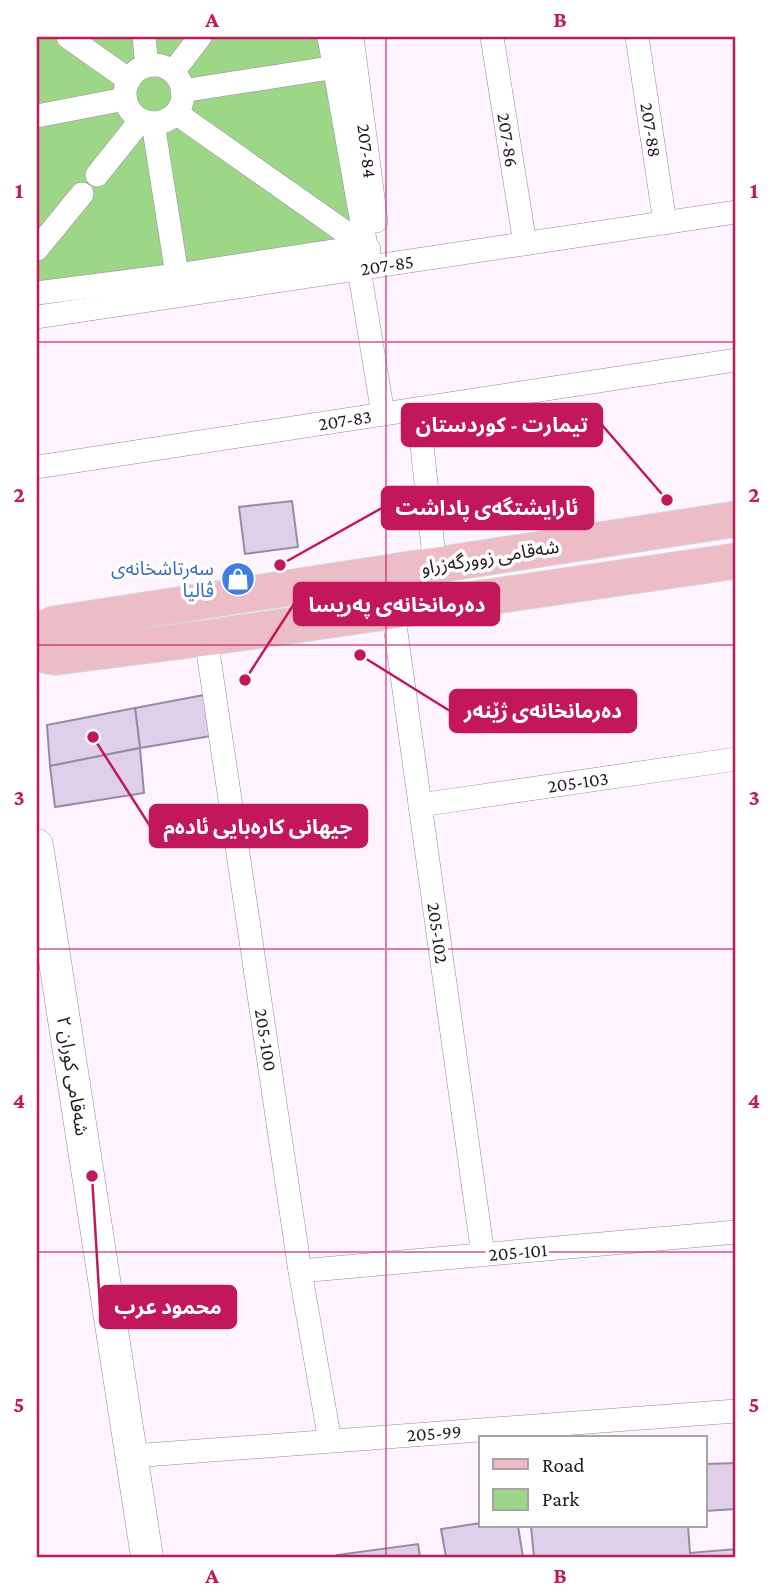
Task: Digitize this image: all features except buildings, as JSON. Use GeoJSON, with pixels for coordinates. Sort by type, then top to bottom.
{"type":"FeatureCollection","features":[{"type":"Feature","properties":{"kind":"main road","name":"شەقامی زوورگەزراو"},"geometry":{"type":"LineString","coordinates":[[37,631],[54,624],[736,519]]}},
{"type":"Feature","properties":{"kind":"main road"},"geometry":{"type":"LineString","coordinates":[[506,555],[510,594]]}},
{"type":"Feature","properties":{"kind":"main road","name":"شەقامی زوورگەزراو"},"geometry":{"type":"LineString","coordinates":[[37,651],[57,657],[206,638],[736,561]]}},
{"type":"Feature","properties":{"kind":"street"},"geometry":{"type":"LineString","coordinates":[[68,37],[134,82]]}},
{"type":"Feature","properties":{"kind":"street"},"geometry":{"type":"LineString","coordinates":[[144,37],[134,82],[131,112],[147,122],[162,122],[200,37]]}},
{"type":"Feature","properties":{"kind":"street"},"geometry":{"type":"LineString","coordinates":[[177,92],[345,66],[329,37]]}},
{"type":"Feature","properties":{"kind":"street","name":"207-84"},"geometry":{"type":"LineString","coordinates":[[352,37],[345,66],[369,257],[383,414]]}},
{"type":"Feature","properties":{"kind":"street","name":"207-86"},"geometry":{"type":"LineString","coordinates":[[492,37],[525,244]]}},
{"type":"Feature","properties":{"kind":"street","name":"207-88"},"geometry":{"type":"LineString","coordinates":[[637,37],[665,223]]}},
{"type":"Feature","properties":{"kind":"street"},"geometry":{"type":"LineString","coordinates":[[37,116],[134,82],[165,68],[177,92],[369,257]]}},
{"type":"Feature","properties":{"kind":"street"},"geometry":{"type":"LineString","coordinates":[[37,249],[82,194],[76,183],[79,176],[86,172],[97,175],[147,122]]}},
{"type":"Feature","properties":{"kind":"street"},"geometry":{"type":"LineString","coordinates":[[147,122],[177,275]]}},
{"type":"Feature","properties":{"kind":"street","name":"207-85"},"geometry":{"type":"LineString","coordinates":[[37,317],[369,257],[525,244],[736,212]]}},
{"type":"Feature","properties":{"kind":"street"},"geometry":{"type":"LineString","coordinates":[[37,293],[177,275],[369,257]]}},
{"type":"Feature","properties":{"kind":"street","name":"207-83"},"geometry":{"type":"LineString","coordinates":[[37,467],[736,360]]}},
{"type":"Feature","properties":{"kind":"street"},"geometry":{"type":"LineString","coordinates":[[418,409],[435,566]]}},
{"type":"Feature","properties":{"kind":"street","name":"205-102"},"geometry":{"type":"LineString","coordinates":[[393,611],[482,1255]]}},
{"type":"Feature","properties":{"kind":"street","name":"205-100"},"geometry":{"type":"LineString","coordinates":[[206,638],[300,1271],[330,1441]]}},
{"type":"Feature","properties":{"kind":"street","name":"205-103"},"geometry":{"type":"LineString","coordinates":[[420,805],[736,759]]}},
{"type":"Feature","properties":{"kind":"street","name":"شەقامی کوران ٢"},"geometry":{"type":"LineString","coordinates":[[37,845],[147,1557]]}},
{"type":"Feature","properties":{"kind":"street","name":"205-101"},"geometry":{"type":"LineString","coordinates":[[300,1271],[736,1232]]}},
{"type":"Feature","properties":{"kind":"street","name":"205-99"},"geometry":{"type":"LineString","coordinates":[[132,1456],[736,1411]]}},
{"type":"Feature","properties":{"kind":"green space"},"geometry":{"type":"Polygon","coordinates":[[[37,37],[335,37],[369,249],[37,295],[37,37]]]}},
{"type":"Feature","properties":{"kind":"place","name":"تیمارت - کوردستان"},"geometry":{"type":"Point","coordinates":[667,500]}},
{"type":"Feature","properties":{"kind":"place","name":"ئارایشتگەی پاداشت"},"geometry":{"type":"Point","coordinates":[280,565]}},
{"type":"Feature","properties":{"kind":"place","name":"سەرتاشخانەی ڤالیا"},"geometry":{"type":"Point","coordinates":[238,579]}},
{"type":"Feature","properties":{"kind":"place","name":"دەرمانخانەی ژێنەر"},"geometry":{"type":"Point","coordinates":[360,655]}},
{"type":"Feature","properties":{"kind":"place","name":"دەرمانخانەی پەریسا"},"geometry":{"type":"Point","coordinates":[245,680]}},
{"type":"Feature","properties":{"kind":"place","name":"جیهانی کارەبایی ئادەم"},"geometry":{"type":"Point","coordinates":[93,737]}},
{"type":"Feature","properties":{"kind":"place","name":"محمود عرب"},"geometry":{"type":"Point","coordinates":[92,1176]}}]}
